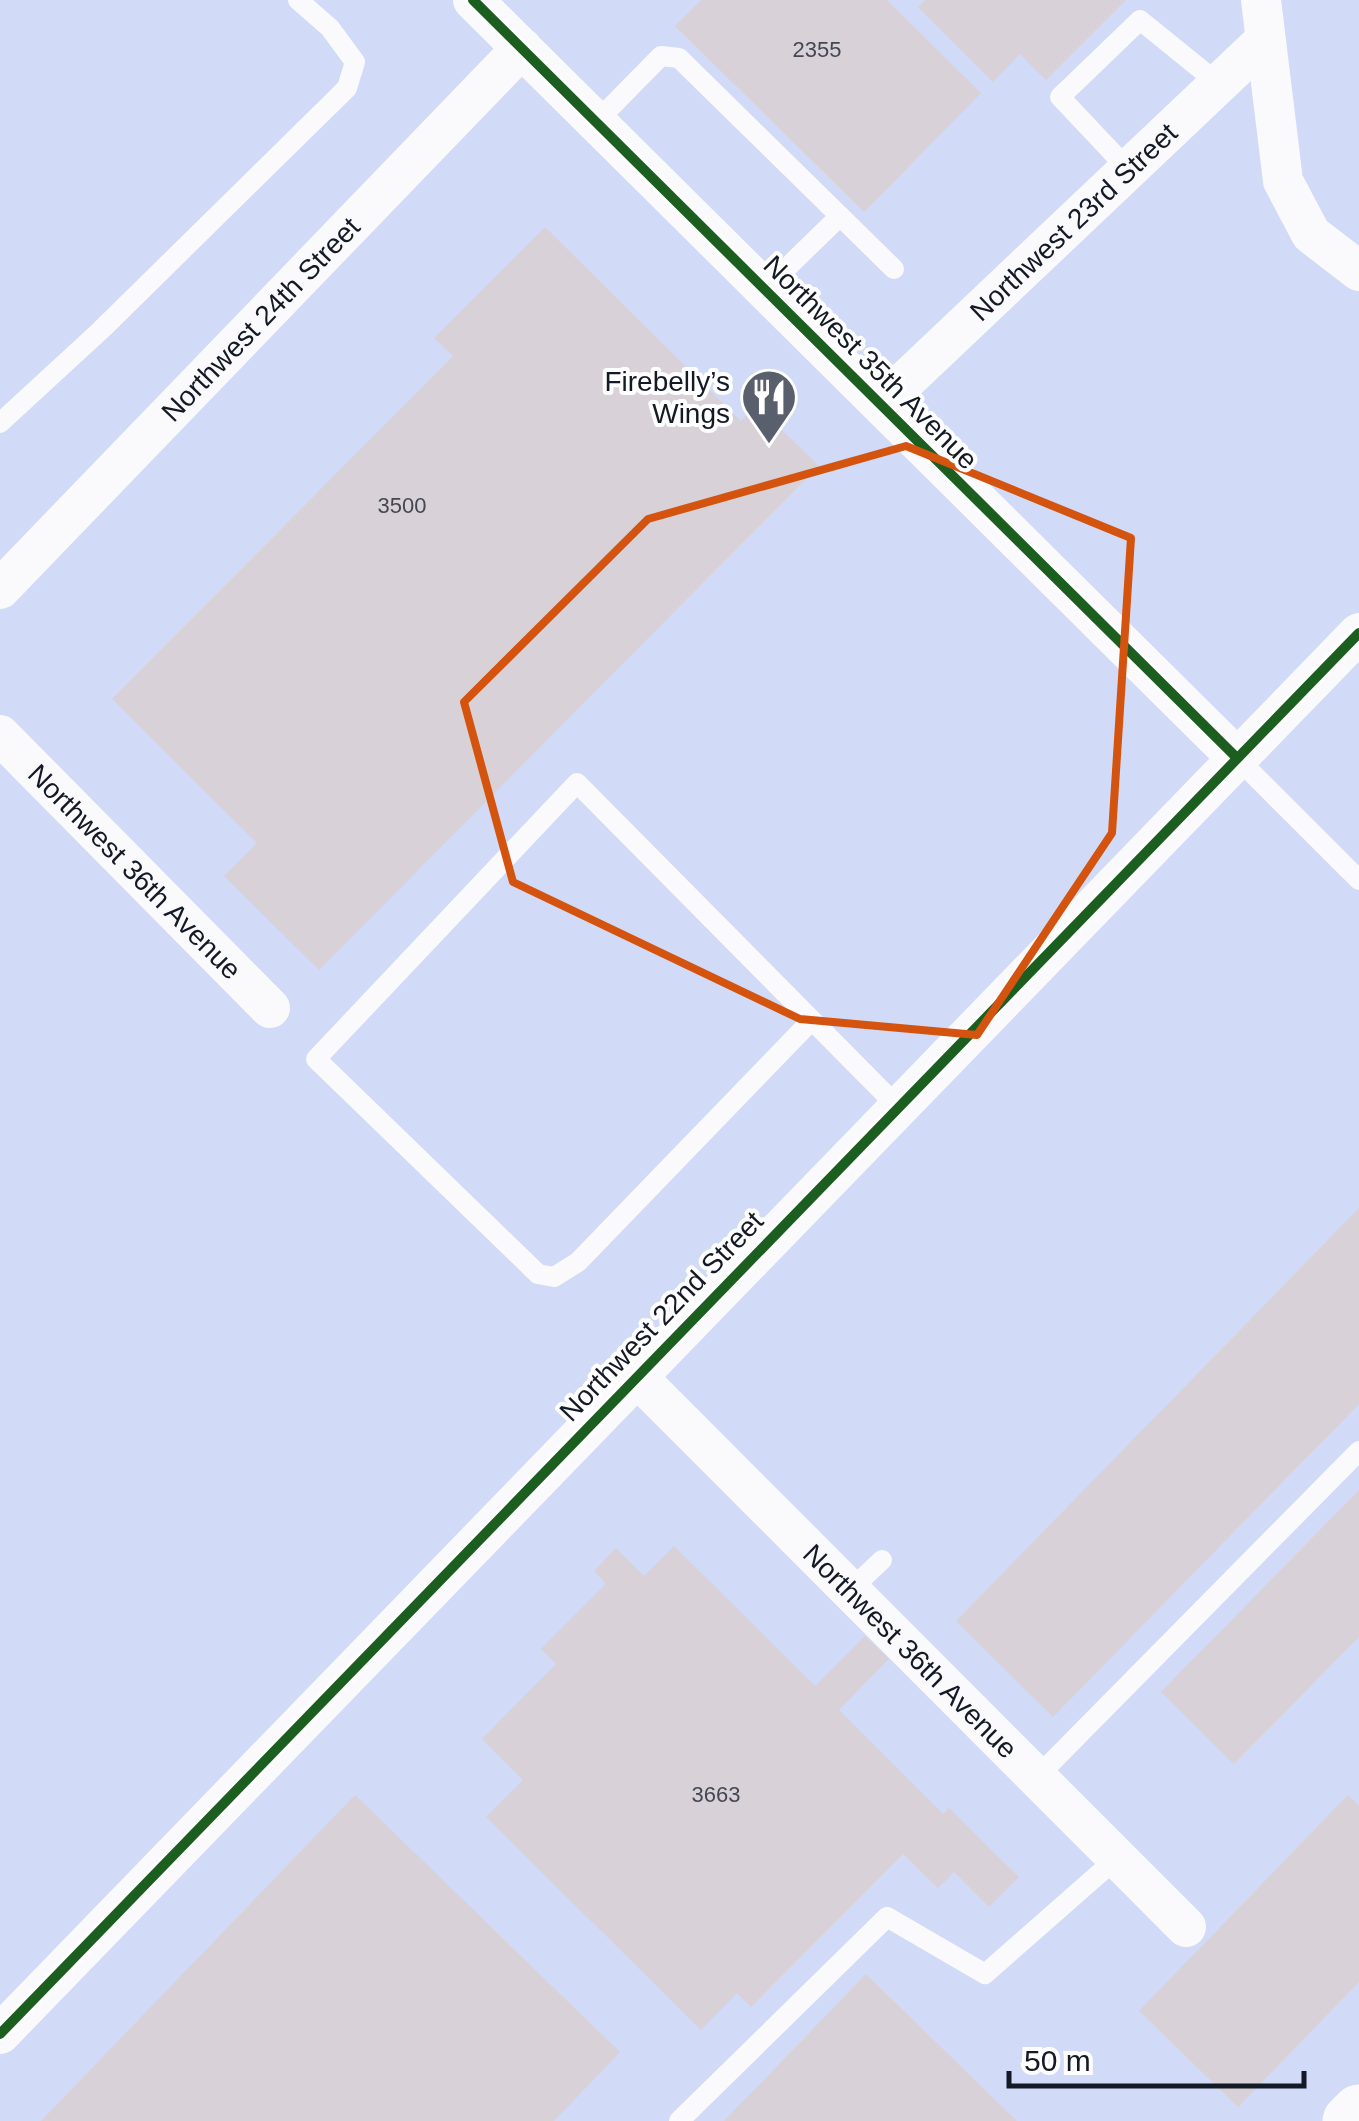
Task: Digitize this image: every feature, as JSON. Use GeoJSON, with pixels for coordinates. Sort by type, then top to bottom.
{"type":"FeatureCollection","features":[{"type":"Feature","properties":{"kind":"street","name":"Northwest 35th Avenue"},"geometry":{"type":"LineString","coordinates":[[473,0],[1236,757]]}},
{"type":"Feature","properties":{"kind":"street"},"geometry":{"type":"LineString","coordinates":[[1260,0],[1283,181],[1296,211],[1347,264]]}},
{"type":"Feature","properties":{"kind":"street","name":"Northwest 23rd Street"},"geometry":{"type":"LineString","coordinates":[[881,404],[1264,41]]}},
{"type":"Feature","properties":{"kind":"street","name":"Northwest 24th Street"},"geometry":{"type":"LineString","coordinates":[[0,589],[522,48]]}},
{"type":"Feature","properties":{"kind":"street","name":"Northwest 22nd Street"},"geometry":{"type":"LineString","coordinates":[[0,2034],[634,1375],[1359,633]]}},
{"type":"Feature","properties":{"kind":"street","name":"Northwest 36th Avenue"},"geometry":{"type":"LineString","coordinates":[[0,735],[270,1008]]}},
{"type":"Feature","properties":{"kind":"street","name":"Northwest 36th Avenue"},"geometry":{"type":"LineString","coordinates":[[634,1375],[1186,1927]]}},
{"type":"Feature","properties":{"kind":"street"},"geometry":{"type":"LineString","coordinates":[[1350,2121],[1359,2112]]}},
{"type":"Feature","properties":{"kind":"lane"},"geometry":{"type":"LineString","coordinates":[[0,423],[102,330],[347,88],[355,62],[330,28],[298,0]]}},
{"type":"Feature","properties":{"kind":"lane"},"geometry":{"type":"LineString","coordinates":[[1128,169],[1060,97],[1140,20],[1219,84]]}},
{"type":"Feature","properties":{"kind":"lane"},"geometry":{"type":"LineString","coordinates":[[596,122],[661,56],[679,58],[894,269]]}},
{"type":"Feature","properties":{"kind":"lane"},"geometry":{"type":"LineString","coordinates":[[765,289],[840,216]]}},
{"type":"Feature","properties":{"kind":"lane"},"geometry":{"type":"LineString","coordinates":[[1236,757],[1359,880]]}},
{"type":"Feature","properties":{"kind":"lane"},"geometry":{"type":"LineString","coordinates":[[810,1022],[578,1262],[554,1277],[538,1274],[316,1058],[577,783],[896,1106]]}},
{"type":"Feature","properties":{"kind":"lane"},"geometry":{"type":"LineString","coordinates":[[1037,1777],[1359,1451]]}},
{"type":"Feature","properties":{"kind":"lane"},"geometry":{"type":"LineString","coordinates":[[849,1591],[882,1560]]}},
{"type":"Feature","properties":{"kind":"lane"},"geometry":{"type":"LineString","coordinates":[[679,2121],[887,1916],[985,1974],[1117,1858]]}},
{"type":"Feature","properties":{"kind":"highlighted area"},"geometry":{"type":"Polygon","coordinates":[[[906,446],[1131,538],[1112,833],[977,1035],[800,1019],[513,882],[464,702],[648,519],[906,446]]]}},
{"type":"Feature","properties":{"kind":"shaded area"},"geometry":{"type":"Polygon","coordinates":[[[0,0],[1359,0],[1359,2121],[0,2121],[0,0]]]}},
{"type":"Feature","properties":{"kind":"building"},"geometry":{"type":"Polygon","coordinates":[[[701,0],[887,0],[981,93],[864,212],[675,26],[701,0]]]}},
{"type":"Feature","properties":{"kind":"building"},"geometry":{"type":"Polygon","coordinates":[[[925,0],[1126,0],[1046,80],[1020,54],[993,82],[918,7],[925,0]]]}},
{"type":"Feature","properties":{"kind":"building"},"geometry":{"type":"Polygon","coordinates":[[[545,227],[741,421],[756,405],[819,466],[319,970],[224,876],[257,843],[112,699],[453,356],[434,338],[545,227]]]}},
{"type":"Feature","properties":{"kind":"building"},"geometry":{"type":"Polygon","coordinates":[[[1359,1208],[1359,1404],[1053,1717],[956,1621],[1359,1208]]]}},
{"type":"Feature","properties":{"kind":"building"},"geometry":{"type":"Polygon","coordinates":[[[1359,1490],[1359,1637],[1234,1764],[1161,1692],[1359,1490]]]}},
{"type":"Feature","properties":{"kind":"building"},"geometry":{"type":"Polygon","coordinates":[[[674,1546],[815,1686],[865,1636],[889,1659],[839,1710],[943,1814],[949,1808],[1019,1877],[989,1907],[954,1872],[938,1888],[903,1854],[751,2007],[737,1993],[701,2030],[486,1817],[523,1780],[482,1739],[556,1664],[541,1649],[606,1584],[594,1571],[616,1548],[644,1576],[674,1546]]]}},
{"type":"Feature","properties":{"kind":"building"},"geometry":{"type":"Polygon","coordinates":[[[355,1795],[620,2052],[554,2121],[41,2121],[355,1795]]]}},
{"type":"Feature","properties":{"kind":"building"},"geometry":{"type":"Polygon","coordinates":[[[1348,1795],[1359,1806],[1359,1982],[1238,2107],[1139,2011],[1348,1795]]]}},
{"type":"Feature","properties":{"kind":"building"},"geometry":{"type":"Polygon","coordinates":[[[866,1974],[1017,2121],[724,2121],[866,1974]]]}},
{"type":"Feature","properties":{"kind":"cycle path"},"geometry":{"type":"LineString","coordinates":[[473,0],[1236,757]]}},
{"type":"Feature","properties":{"kind":"cycle path"},"geometry":{"type":"LineString","coordinates":[[0,2034],[1359,633]]}},
{"type":"Feature","properties":{"kind":"place","name":"Firebelly’s Wings"},"geometry":{"type":"Point","coordinates":[769,446]}}]}
